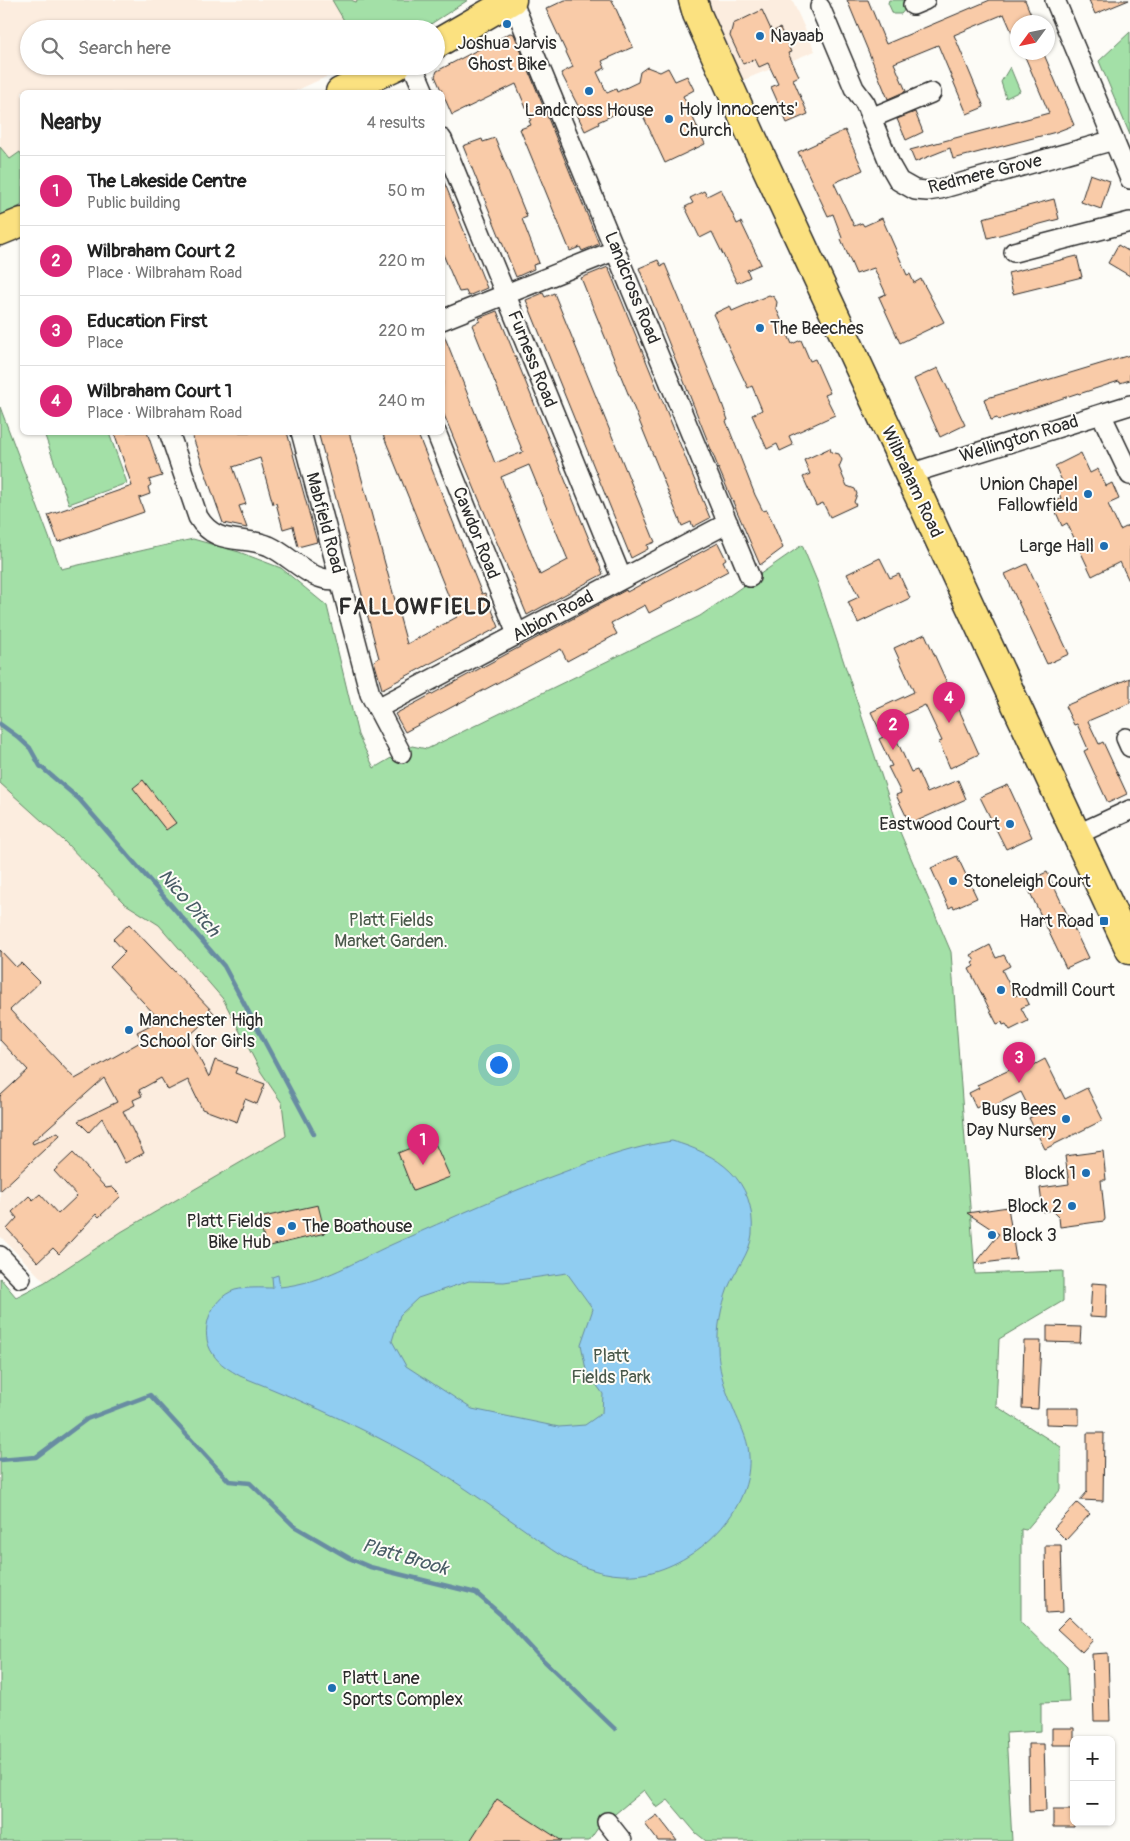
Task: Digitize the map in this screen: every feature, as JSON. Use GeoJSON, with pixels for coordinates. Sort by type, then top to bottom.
{"type":"FeatureCollection","features":[{"type":"Feature","properties":{"kind":"highway"},"geometry":{"type":"LineString","coordinates":[[445,39],[512,0]]}},
{"type":"Feature","properties":{"kind":"highway","name":"Wilbraham Road"},"geometry":{"type":"LineString","coordinates":[[692,5],[1130,950]]}},
{"type":"Feature","properties":{"kind":"highway"},"geometry":{"type":"LineString","coordinates":[[344,90],[377,75]]}},
{"type":"Feature","properties":{"kind":"highway"},"geometry":{"type":"LineString","coordinates":[[0,231],[20,223]]}},
{"type":"Feature","properties":{"kind":"street","name":"Landcross Road"},"geometry":{"type":"LineString","coordinates":[[512,0],[750,577]]}},
{"type":"Feature","properties":{"kind":"street"},"geometry":{"type":"LineString","coordinates":[[1055,0],[1130,179]]}},
{"type":"Feature","properties":{"kind":"street","name":"Redmere Grove"},"geometry":{"type":"LineString","coordinates":[[820,7],[854,88],[865,103],[899,181],[915,190],[927,191],[1114,140]]}},
{"type":"Feature","properties":{"kind":"street"},"geometry":{"type":"LineString","coordinates":[[417,75],[423,90]]}},
{"type":"Feature","properties":{"kind":"street"},"geometry":{"type":"LineString","coordinates":[[871,118],[931,93]]}},
{"type":"Feature","properties":{"kind":"street","name":"Furness Road"},"geometry":{"type":"LineString","coordinates":[[445,146],[622,579]]}},
{"type":"Feature","properties":{"kind":"street"},"geometry":{"type":"LineString","coordinates":[[1014,252],[1130,222]]}},
{"type":"Feature","properties":{"kind":"street"},"geometry":{"type":"LineString","coordinates":[[445,319],[616,250]]}},
{"type":"Feature","properties":{"kind":"street","name":"Wellington Road"},"geometry":{"type":"LineString","coordinates":[[909,474],[1130,405]]}},
{"type":"Feature","properties":{"kind":"street"},"geometry":{"type":"LineString","coordinates":[[1101,414],[1130,475]]}},
{"type":"Feature","properties":{"kind":"street"},"geometry":{"type":"LineString","coordinates":[[170,435],[198,517],[205,530],[218,536],[268,546],[319,579],[329,581],[340,579]]}},
{"type":"Feature","properties":{"kind":"street","name":"Mabfield Road"},"geometry":{"type":"LineString","coordinates":[[302,435],[370,694],[401,753]]}},
{"type":"Feature","properties":{"kind":"street","name":"Cawdor Road"},"geometry":{"type":"LineString","coordinates":[[437,435],[517,634]]}},
{"type":"Feature","properties":{"kind":"street","name":"Albion Road"},"geometry":{"type":"LineString","coordinates":[[378,708],[728,523]]}},
{"type":"Feature","properties":{"kind":"street"},"geometry":{"type":"LineString","coordinates":[[1076,835],[1130,810]]}},
{"type":"Feature","properties":{"kind":"street"},"geometry":{"type":"LineString","coordinates":[[0,1256],[21,1278]]}},
{"type":"Feature","properties":{"kind":"street"},"geometry":{"type":"LineString","coordinates":[[608,1822],[622,1841]]}},
{"type":"Feature","properties":{"kind":"shaded area"},"geometry":{"type":"Polygon","coordinates":[[[0,0],[468,0],[437,20],[20,20],[20,75],[330,75],[297,90],[20,90],[20,206],[0,217],[0,0]]]}},
{"type":"Feature","properties":{"kind":"shaded area"},"geometry":{"type":"Polygon","coordinates":[[[703,0],[792,0],[815,51],[741,81],[703,0]]]}},
{"type":"Feature","properties":{"kind":"shaded area","name":"Manchester High School for Girls"},"geometry":{"type":"Polygon","coordinates":[[[0,730],[153,886],[313,1137],[45,1282],[0,1236],[0,730]]]}},
{"type":"Feature","properties":{"kind":"green space"},"geometry":{"type":"Polygon","coordinates":[[[332,0],[351,0],[356,2],[359,0],[468,0],[437,20],[344,20],[332,0]]]}},
{"type":"Feature","properties":{"kind":"green space"},"geometry":{"type":"Polygon","coordinates":[[[889,0],[904,0],[907,7],[901,14],[893,14],[888,3],[889,0]]]}},
{"type":"Feature","properties":{"kind":"green space"},"geometry":{"type":"Polygon","coordinates":[[[1130,32],[1130,135],[1099,61],[1130,32]]]}},
{"type":"Feature","properties":{"kind":"green space"},"geometry":{"type":"Polygon","coordinates":[[[1010,67],[1020,91],[1006,98],[1001,82],[1010,67]]]}},
{"type":"Feature","properties":{"kind":"green space"},"geometry":{"type":"Polygon","coordinates":[[[0,147],[10,159],[20,152],[20,206],[0,217],[0,147]]]}},
{"type":"Feature","properties":{"kind":"green space","name":"Platt Fields Park"},"geometry":{"type":"Polygon","coordinates":[[[0,407],[61,569],[193,539],[239,552],[281,568],[327,606],[358,735],[374,768],[412,746],[427,749],[700,616],[802,545],[817,581],[900,832],[951,952],[975,1274],[1063,1271],[1063,1301],[999,1339],[996,1406],[1061,1447],[1061,1489],[1026,1530],[1021,1529],[1021,1622],[1067,1667],[1069,1702],[1041,1703],[1041,1731],[1006,1733],[1012,1841],[706,1841],[696,1833],[668,1800],[657,1808],[644,1790],[598,1828],[589,1841],[0,1841],[0,1278],[16,1297],[45,1282],[121,1232],[286,1136],[282,1103],[261,1072],[223,999],[159,925],[124,903],[63,840],[0,783],[0,407]]]}},
{"type":"Feature","properties":{"kind":"green space"},"geometry":{"type":"Polygon","coordinates":[[[45,435],[110,435],[127,483],[69,504],[45,435]]]}},
{"type":"Feature","properties":{"kind":"water"},"geometry":{"type":"Polygon","coordinates":[[[672,1141],[689,1146],[719,1162],[741,1184],[748,1198],[752,1215],[751,1241],[731,1281],[720,1318],[718,1332],[718,1354],[722,1377],[748,1447],[749,1469],[744,1490],[735,1510],[722,1528],[687,1557],[668,1567],[648,1573],[622,1575],[596,1571],[572,1562],[456,1482],[422,1461],[320,1409],[240,1376],[218,1361],[209,1346],[207,1327],[209,1317],[213,1308],[226,1294],[235,1290],[249,1288],[273,1288],[272,1277],[278,1275],[280,1287],[311,1281],[524,1187],[607,1157],[672,1141]],[[567,1273],[504,1282],[469,1281],[418,1298],[400,1315],[392,1341],[406,1366],[472,1409],[559,1427],[585,1425],[602,1413],[603,1394],[586,1370],[581,1344],[593,1309],[567,1273]]]}},
{"type":"Feature","properties":{"kind":"building"},"geometry":{"type":"Polygon","coordinates":[[[565,0],[612,0],[633,47],[602,61],[605,68],[597,72],[607,93],[616,89],[617,92],[638,82],[640,72],[647,67],[660,72],[668,68],[675,81],[687,76],[694,90],[683,96],[705,144],[665,163],[639,107],[633,110],[632,106],[598,122],[599,124],[585,131],[574,108],[578,106],[561,73],[573,67],[546,9],[565,0]]]}},
{"type":"Feature","properties":{"kind":"building"},"geometry":{"type":"Polygon","coordinates":[[[847,0],[868,0],[886,44],[990,0],[1025,0],[1031,15],[1010,15],[1010,28],[1004,14],[954,35],[984,107],[967,114],[938,45],[894,63],[906,91],[888,99],[847,0]]]}},
{"type":"Feature","properties":{"kind":"building"},"geometry":{"type":"Polygon","coordinates":[[[1089,0],[1129,0],[1095,14],[1089,0]]]}},
{"type":"Feature","properties":{"kind":"building"},"geometry":{"type":"Polygon","coordinates":[[[762,10],[772,32],[780,28],[791,52],[788,53],[799,76],[793,79],[808,114],[787,123],[771,87],[778,84],[768,63],[759,67],[755,59],[743,64],[730,36],[733,24],[762,10]]]}},
{"type":"Feature","properties":{"kind":"building"},"geometry":{"type":"Polygon","coordinates":[[[510,33],[514,34],[599,244],[582,251],[580,247],[570,251],[520,129],[531,125],[529,121],[531,120],[516,84],[452,115],[445,99],[445,90],[441,90],[435,76],[445,75],[445,67],[510,33]]]}},
{"type":"Feature","properties":{"kind":"building"},"geometry":{"type":"Polygon","coordinates":[[[1026,60],[1046,60],[1074,125],[1056,132],[953,159],[950,148],[915,162],[910,150],[1049,113],[1026,60]]]}},
{"type":"Feature","properties":{"kind":"building"},"geometry":{"type":"Polygon","coordinates":[[[915,112],[923,132],[906,140],[897,119],[915,112]]]}},
{"type":"Feature","properties":{"kind":"building"},"geometry":{"type":"Polygon","coordinates":[[[845,130],[863,170],[834,183],[854,226],[862,223],[864,226],[882,218],[907,275],[910,274],[914,283],[921,279],[944,322],[900,343],[879,297],[886,294],[874,268],[856,274],[833,214],[828,216],[798,152],[845,130]]]}},
{"type":"Feature","properties":{"kind":"building"},"geometry":{"type":"Polygon","coordinates":[[[495,138],[527,217],[522,219],[539,263],[533,265],[534,269],[516,277],[463,146],[482,139],[483,142],[495,138]]]}},
{"type":"Feature","properties":{"kind":"building"},"geometry":{"type":"Polygon","coordinates":[[[1090,174],[1110,181],[1101,209],[1081,202],[1090,174]]]}},
{"type":"Feature","properties":{"kind":"building"},"geometry":{"type":"Polygon","coordinates":[[[445,184],[487,288],[468,296],[466,291],[459,292],[445,259],[445,184]]]}},
{"type":"Feature","properties":{"kind":"building"},"geometry":{"type":"Polygon","coordinates":[[[721,189],[737,224],[741,222],[761,264],[747,270],[750,277],[737,283],[712,232],[700,238],[685,207],[693,203],[690,198],[704,191],[707,196],[721,189]]]}},
{"type":"Feature","properties":{"kind":"building"},"geometry":{"type":"Polygon","coordinates":[[[1054,199],[1059,219],[988,238],[983,218],[1054,199]]]}},
{"type":"Feature","properties":{"kind":"building"},"geometry":{"type":"Polygon","coordinates":[[[1118,245],[1130,252],[1130,276],[1108,263],[1118,245]]]}},
{"type":"Feature","properties":{"kind":"building"},"geometry":{"type":"Polygon","coordinates":[[[1077,256],[1082,277],[1013,294],[1008,273],[1077,256]]]}},
{"type":"Feature","properties":{"kind":"building"},"geometry":{"type":"Polygon","coordinates":[[[658,260],[661,266],[665,264],[720,398],[728,420],[726,421],[755,495],[763,511],[767,510],[783,548],[760,565],[718,467],[639,268],[658,260]]]}},
{"type":"Feature","properties":{"kind":"building"},"geometry":{"type":"Polygon","coordinates":[[[608,267],[710,518],[693,527],[691,522],[682,526],[581,278],[608,267]]]}},
{"type":"Feature","properties":{"kind":"building"},"geometry":{"type":"Polygon","coordinates":[[[543,293],[545,297],[554,293],[655,542],[647,545],[648,549],[631,558],[526,300],[543,293]]]}},
{"type":"Feature","properties":{"kind":"building"},"geometry":{"type":"Polygon","coordinates":[[[769,295],[774,297],[777,302],[776,308],[792,344],[801,340],[810,361],[815,359],[830,393],[825,395],[835,415],[789,436],[793,445],[780,451],[777,444],[767,449],[752,415],[762,410],[752,386],[748,388],[713,314],[730,306],[732,311],[769,295]]]}},
{"type":"Feature","properties":{"kind":"building"},"geometry":{"type":"Polygon","coordinates":[[[497,311],[603,574],[527,615],[445,417],[445,338],[495,463],[523,452],[472,325],[480,321],[479,318],[497,311]],[[529,465],[501,477],[540,575],[568,560],[529,465]]]}},
{"type":"Feature","properties":{"kind":"building"},"geometry":{"type":"Polygon","coordinates":[[[1130,355],[1130,380],[1120,383],[1119,381],[998,420],[997,418],[991,420],[984,399],[1130,355]]]}},
{"type":"Feature","properties":{"kind":"building"},"geometry":{"type":"Polygon","coordinates":[[[938,368],[965,425],[940,437],[914,379],[938,368]]]}},
{"type":"Feature","properties":{"kind":"building"},"geometry":{"type":"Polygon","coordinates":[[[115,435],[148,435],[162,476],[149,480],[151,485],[148,487],[150,494],[139,498],[144,512],[58,542],[48,515],[132,486],[115,435]]]}},
{"type":"Feature","properties":{"kind":"building"},"geometry":{"type":"Polygon","coordinates":[[[192,435],[288,435],[317,542],[298,547],[293,526],[283,529],[276,503],[273,504],[260,458],[233,467],[246,504],[239,506],[247,528],[223,523],[192,435]]]}},
{"type":"Feature","properties":{"kind":"building"},"geometry":{"type":"Polygon","coordinates":[[[319,435],[350,435],[407,644],[457,617],[383,435],[418,435],[482,594],[485,593],[499,627],[382,689],[374,661],[379,658],[319,435]]]}},
{"type":"Feature","properties":{"kind":"building"},"geometry":{"type":"Polygon","coordinates":[[[830,448],[831,452],[839,454],[842,460],[839,467],[847,486],[855,489],[857,494],[854,502],[856,505],[830,517],[823,503],[816,506],[803,477],[810,474],[804,460],[830,448]]]}},
{"type":"Feature","properties":{"kind":"building"},"geometry":{"type":"Polygon","coordinates":[[[1081,453],[1090,473],[1098,469],[1106,486],[1112,483],[1119,499],[1108,504],[1120,530],[1130,525],[1130,583],[1120,562],[1092,576],[1067,523],[1062,526],[1052,503],[1061,498],[1057,489],[1064,485],[1055,466],[1081,453]]]}},
{"type":"Feature","properties":{"kind":"building"},"geometry":{"type":"Polygon","coordinates":[[[718,543],[726,559],[723,561],[728,571],[649,613],[645,605],[611,623],[617,634],[567,661],[561,649],[405,732],[395,714],[626,590],[627,592],[718,543]]]}},
{"type":"Feature","properties":{"kind":"building"},"geometry":{"type":"Polygon","coordinates":[[[880,558],[890,578],[899,574],[910,598],[858,623],[848,602],[859,597],[847,574],[880,558]]]}},
{"type":"Feature","properties":{"kind":"building"},"geometry":{"type":"Polygon","coordinates":[[[1027,564],[1069,654],[1047,664],[1005,574],[1027,564]]]}},
{"type":"Feature","properties":{"kind":"building"},"geometry":{"type":"Polygon","coordinates":[[[925,634],[979,754],[950,768],[939,742],[942,741],[925,705],[891,721],[896,733],[894,734],[911,772],[917,770],[927,793],[958,780],[966,799],[910,824],[896,795],[901,793],[888,767],[892,766],[879,739],[883,737],[871,712],[914,692],[894,648],[925,634]]]}},
{"type":"Feature","properties":{"kind":"building"},"geometry":{"type":"Polygon","coordinates":[[[1130,678],[1130,703],[1088,721],[1099,744],[1103,742],[1127,794],[1108,803],[1084,751],[1088,749],[1077,724],[1074,725],[1065,706],[1130,678]]]}},
{"type":"Feature","properties":{"kind":"building"},"geometry":{"type":"Polygon","coordinates":[[[143,780],[176,823],[166,830],[133,788],[143,780]]]}},
{"type":"Feature","properties":{"kind":"building","name":"Eastwood Court"},"geometry":{"type":"Polygon","coordinates":[[[1008,785],[1032,837],[1006,849],[980,797],[1008,785]]]}},
{"type":"Feature","properties":{"kind":"building","name":"Stoneleigh Court"},"geometry":{"type":"Polygon","coordinates":[[[957,856],[977,898],[954,908],[953,906],[949,908],[931,868],[957,856]]]}},
{"type":"Feature","properties":{"kind":"building"},"geometry":{"type":"Polygon","coordinates":[[[1047,872],[1088,958],[1066,968],[1025,882],[1047,872]]]}},
{"type":"Feature","properties":{"kind":"building"},"geometry":{"type":"Polygon","coordinates":[[[129,924],[214,1013],[188,1037],[209,1077],[215,1060],[237,1068],[235,1073],[265,1084],[257,1104],[245,1099],[237,1122],[202,1109],[188,1080],[168,1090],[161,1078],[139,1090],[142,1096],[133,1100],[135,1105],[123,1111],[144,1153],[125,1163],[102,1118],[89,1132],[78,1121],[117,1102],[104,1078],[32,1142],[33,1144],[58,1132],[60,1135],[0,1191],[0,1096],[28,1070],[0,1040],[0,950],[16,967],[21,963],[40,982],[10,1010],[75,1079],[142,1041],[137,1032],[160,1020],[110,967],[125,952],[113,939],[129,924]]]}},
{"type":"Feature","properties":{"kind":"building","name":"Rodmill Court"},"geometry":{"type":"Polygon","coordinates":[[[990,945],[996,958],[1004,955],[1010,966],[1002,970],[1015,996],[1023,992],[1029,1004],[1021,1008],[1028,1021],[1010,1030],[1002,1022],[997,1024],[969,969],[974,966],[972,963],[975,961],[971,955],[990,945]]]}},
{"type":"Feature","properties":{"kind":"building"},"geometry":{"type":"Polygon","coordinates":[[[1045,1059],[1065,1099],[1087,1088],[1103,1120],[1045,1149],[1029,1118],[1033,1116],[1021,1092],[989,1108],[986,1103],[976,1108],[969,1093],[979,1088],[977,1085],[1029,1061],[1032,1066],[1045,1059]]]}},
{"type":"Feature","properties":{"kind":"building"},"geometry":{"type":"Polygon","coordinates":[[[433,1139],[450,1177],[413,1191],[398,1153],[433,1139]]]}},
{"type":"Feature","properties":{"kind":"building"},"geometry":{"type":"Polygon","coordinates":[[[1103,1151],[1106,1180],[1101,1180],[1104,1221],[1060,1227],[1059,1217],[1052,1210],[1043,1212],[1040,1188],[1069,1184],[1065,1156],[1103,1151]]]}},
{"type":"Feature","properties":{"kind":"building"},"geometry":{"type":"Polygon","coordinates":[[[73,1153],[106,1188],[112,1187],[121,1196],[99,1217],[96,1214],[59,1254],[53,1248],[38,1262],[7,1229],[17,1218],[12,1212],[29,1196],[33,1200],[40,1194],[58,1214],[77,1196],[54,1171],[73,1153]]]}},
{"type":"Feature","properties":{"kind":"building","name":"The Boathouse"},"geometry":{"type":"Polygon","coordinates":[[[318,1205],[325,1233],[266,1247],[259,1218],[318,1205]]]}},
{"type":"Feature","properties":{"kind":"building","name":"Block 3"},"geometry":{"type":"Polygon","coordinates":[[[1008,1207],[1016,1259],[975,1264],[999,1234],[967,1213],[1008,1207]]]}},
{"type":"Feature","properties":{"kind":"building"},"geometry":{"type":"Polygon","coordinates":[[[1092,1283],[1107,1284],[1106,1318],[1090,1317],[1092,1283]]]}},
{"type":"Feature","properties":{"kind":"building"},"geometry":{"type":"Polygon","coordinates":[[[1047,1326],[1081,1327],[1080,1343],[1047,1342],[1047,1326]]]}},
{"type":"Feature","properties":{"kind":"building"},"geometry":{"type":"Polygon","coordinates":[[[1024,1341],[1041,1341],[1038,1409],[1022,1408],[1024,1341]]]}},
{"type":"Feature","properties":{"kind":"building"},"geometry":{"type":"Polygon","coordinates":[[[1046,1408],[1079,1408],[1079,1425],[1046,1424],[1046,1408]]]}},
{"type":"Feature","properties":{"kind":"building"},"geometry":{"type":"Polygon","coordinates":[[[1087,1433],[1104,1433],[1103,1501],[1080,1500],[1087,1492],[1087,1433]]]}},
{"type":"Feature","properties":{"kind":"building"},"geometry":{"type":"Polygon","coordinates":[[[1077,1503],[1090,1514],[1066,1540],[1054,1528],[1077,1503]]]}},
{"type":"Feature","properties":{"kind":"building"},"geometry":{"type":"Polygon","coordinates":[[[1045,1545],[1061,1545],[1063,1612],[1046,1613],[1045,1545]]]}},
{"type":"Feature","properties":{"kind":"building"},"geometry":{"type":"Polygon","coordinates":[[[1069,1617],[1093,1640],[1082,1652],[1057,1629],[1069,1617]]]}},
{"type":"Feature","properties":{"kind":"building"},"geometry":{"type":"Polygon","coordinates":[[[1108,1653],[1110,1721],[1094,1721],[1092,1654],[1108,1653]]]}},
{"type":"Feature","properties":{"kind":"building"},"geometry":{"type":"Polygon","coordinates":[[[1052,1728],[1074,1728],[1074,1736],[1070,1736],[1070,1745],[1052,1745],[1052,1728]]]}},
{"type":"Feature","properties":{"kind":"building"},"geometry":{"type":"Polygon","coordinates":[[[1028,1744],[1044,1744],[1046,1811],[1029,1812],[1028,1744]]]}},
{"type":"Feature","properties":{"kind":"building"},"geometry":{"type":"Polygon","coordinates":[[[497,1799],[562,1841],[470,1841],[497,1799]]]}},
{"type":"Feature","properties":{"kind":"building"},"geometry":{"type":"Polygon","coordinates":[[[1053,1810],[1070,1810],[1070,1826],[1074,1827],[1053,1827],[1053,1810]]]}},
{"type":"Feature","properties":{"kind":"building"},"geometry":{"type":"Polygon","coordinates":[[[657,1815],[677,1841],[658,1841],[645,1824],[657,1815]]]}},
{"type":"Feature","properties":{"kind":"waterway","name":"Nico Ditch"},"geometry":{"type":"LineString","coordinates":[[0,724],[30,748],[40,766],[79,799],[224,966],[314,1134]]}},
{"type":"Feature","properties":{"kind":"waterway","name":"Platt Brook"},"geometry":{"type":"LineString","coordinates":[[0,1460],[36,1457],[87,1419],[150,1395],[229,1481],[250,1483],[294,1526],[349,1558],[370,1567],[476,1593],[500,1614],[538,1655],[615,1729]]}},
{"type":"Feature","properties":{"kind":"place","name":"Joshua Jarvis Ghost Bike"},"geometry":{"type":"Point","coordinates":[507,24]}},
{"type":"Feature","properties":{"kind":"place","name":"Nayaab"},"geometry":{"type":"Point","coordinates":[760,36]}},
{"type":"Feature","properties":{"kind":"place","name":"Landcross House"},"geometry":{"type":"Point","coordinates":[589,91]}},
{"type":"Feature","properties":{"kind":"place","name":"Holy Innocents' Church"},"geometry":{"type":"Point","coordinates":[669,119]}},
{"type":"Feature","properties":{"kind":"place","name":"The Beeches"},"geometry":{"type":"Point","coordinates":[760,328]}},
{"type":"Feature","properties":{"kind":"place","name":"Union Chapel Fallowfield"},"geometry":{"type":"Point","coordinates":[1088,494]}},
{"type":"Feature","properties":{"kind":"place","name":"Large Hall"},"geometry":{"type":"Point","coordinates":[1104,546]}},
{"type":"Feature","properties":{"kind":"place","name":"Wilbraham Court 1"},"geometry":{"type":"Point","coordinates":[949,723]}},
{"type":"Feature","properties":{"kind":"place","name":"Wilbraham Court 2"},"geometry":{"type":"Point","coordinates":[893,750]}},
{"type":"Feature","properties":{"kind":"place","name":"Eastwood Court"},"geometry":{"type":"Point","coordinates":[1010,824]}},
{"type":"Feature","properties":{"kind":"place","name":"Stoneleigh Court"},"geometry":{"type":"Point","coordinates":[953,881]}},
{"type":"Feature","properties":{"kind":"place","name":"Hart Road"},"geometry":{"type":"Point","coordinates":[1104,921]}},
{"type":"Feature","properties":{"kind":"place","name":"Rodmill Court"},"geometry":{"type":"Point","coordinates":[1001,990]}},
{"type":"Feature","properties":{"kind":"place","name":"Manchester High School for Girls"},"geometry":{"type":"Point","coordinates":[129,1030]}},
{"type":"Feature","properties":{"kind":"place","name":"Education First"},"geometry":{"type":"Point","coordinates":[1019,1083]}},
{"type":"Feature","properties":{"kind":"place","name":"Busy Bees Day Nursery"},"geometry":{"type":"Point","coordinates":[1066,1119]}},
{"type":"Feature","properties":{"kind":"place","name":"The Lakeside Centre"},"geometry":{"type":"Point","coordinates":[423,1165]}},
{"type":"Feature","properties":{"kind":"place","name":"Block 1"},"geometry":{"type":"Point","coordinates":[1086,1173]}},
{"type":"Feature","properties":{"kind":"place","name":"Block 2"},"geometry":{"type":"Point","coordinates":[1072,1206]}},
{"type":"Feature","properties":{"kind":"place","name":"The Boathouse"},"geometry":{"type":"Point","coordinates":[292,1226]}},
{"type":"Feature","properties":{"kind":"place","name":"Platt Fields Bike Hub"},"geometry":{"type":"Point","coordinates":[281,1231]}},
{"type":"Feature","properties":{"kind":"place","name":"Block 3"},"geometry":{"type":"Point","coordinates":[992,1235]}},
{"type":"Feature","properties":{"kind":"place","name":"Platt Lane Sports Complex"},"geometry":{"type":"Point","coordinates":[332,1688]}},
{"type":"Feature","properties":{"kind":"district","name":"FALLOWFIELD"},"geometry":{"type":"Point","coordinates":[415,607]}},
{"type":"Feature","properties":{"kind":"park label","name":"Platt Fields Market Garden."},"geometry":{"type":"Point","coordinates":[391,930]}}]}
